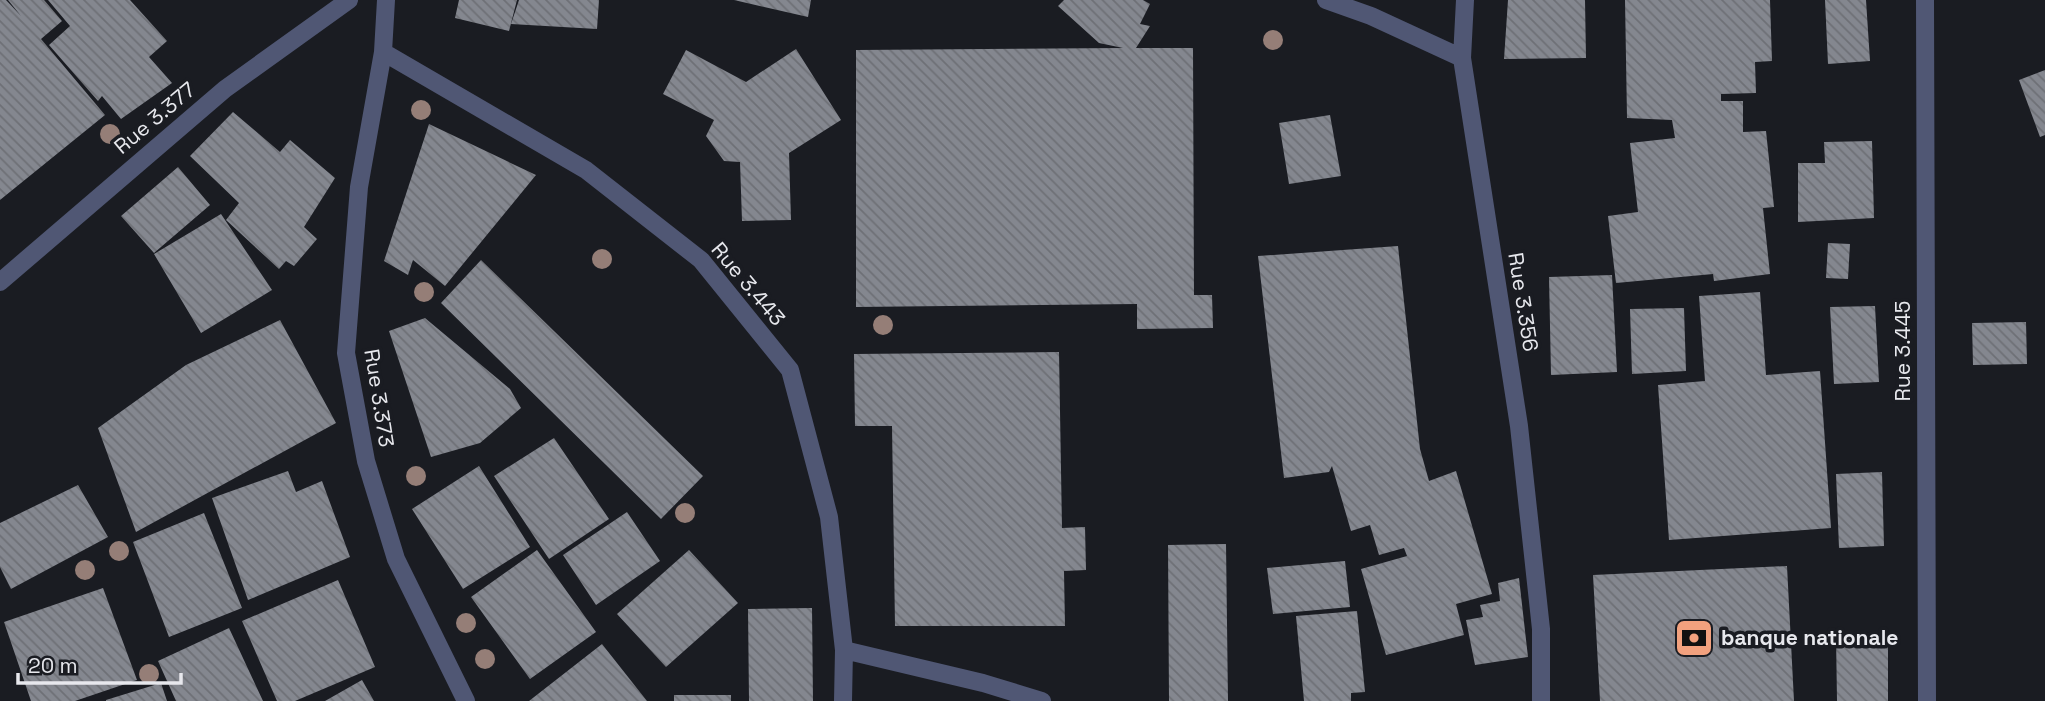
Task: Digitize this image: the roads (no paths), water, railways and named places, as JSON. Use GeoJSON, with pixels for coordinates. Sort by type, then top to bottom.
{"type":"FeatureCollection","features":[{"type":"Feature","properties":{"kind":"street","name":"Rue 3.377"},"geometry":{"type":"LineString","coordinates":[[0,282],[225,89],[349,0]]}},
{"type":"Feature","properties":{"kind":"street","name":"Rue 3.373"},"geometry":{"type":"LineString","coordinates":[[386,0],[383,52],[359,187],[346,353],[366,461],[396,559],[466,701]]}},
{"type":"Feature","properties":{"kind":"street"},"geometry":{"type":"LineString","coordinates":[[1326,0],[1371,16],[1462,58]]}},
{"type":"Feature","properties":{"kind":"street","name":"Rue 3.356"},"geometry":{"type":"LineString","coordinates":[[1465,0],[1462,58],[1519,426],[1542,629],[1541,701]]}},
{"type":"Feature","properties":{"kind":"street","name":"Rue 3.445"},"geometry":{"type":"LineString","coordinates":[[1925,0],[1927,701]]}},
{"type":"Feature","properties":{"kind":"street","name":"Rue 3.443"},"geometry":{"type":"LineString","coordinates":[[383,52],[586,170],[701,260],[790,370],[829,517],[844,650],[843,701]]}},
{"type":"Feature","properties":{"kind":"street"},"geometry":{"type":"LineString","coordinates":[[844,650],[984,682],[1042,701]]}},
{"type":"Feature","properties":{"kind":"place","name":"banque nationale"},"geometry":{"type":"Point","coordinates":[1694,638]}}]}
